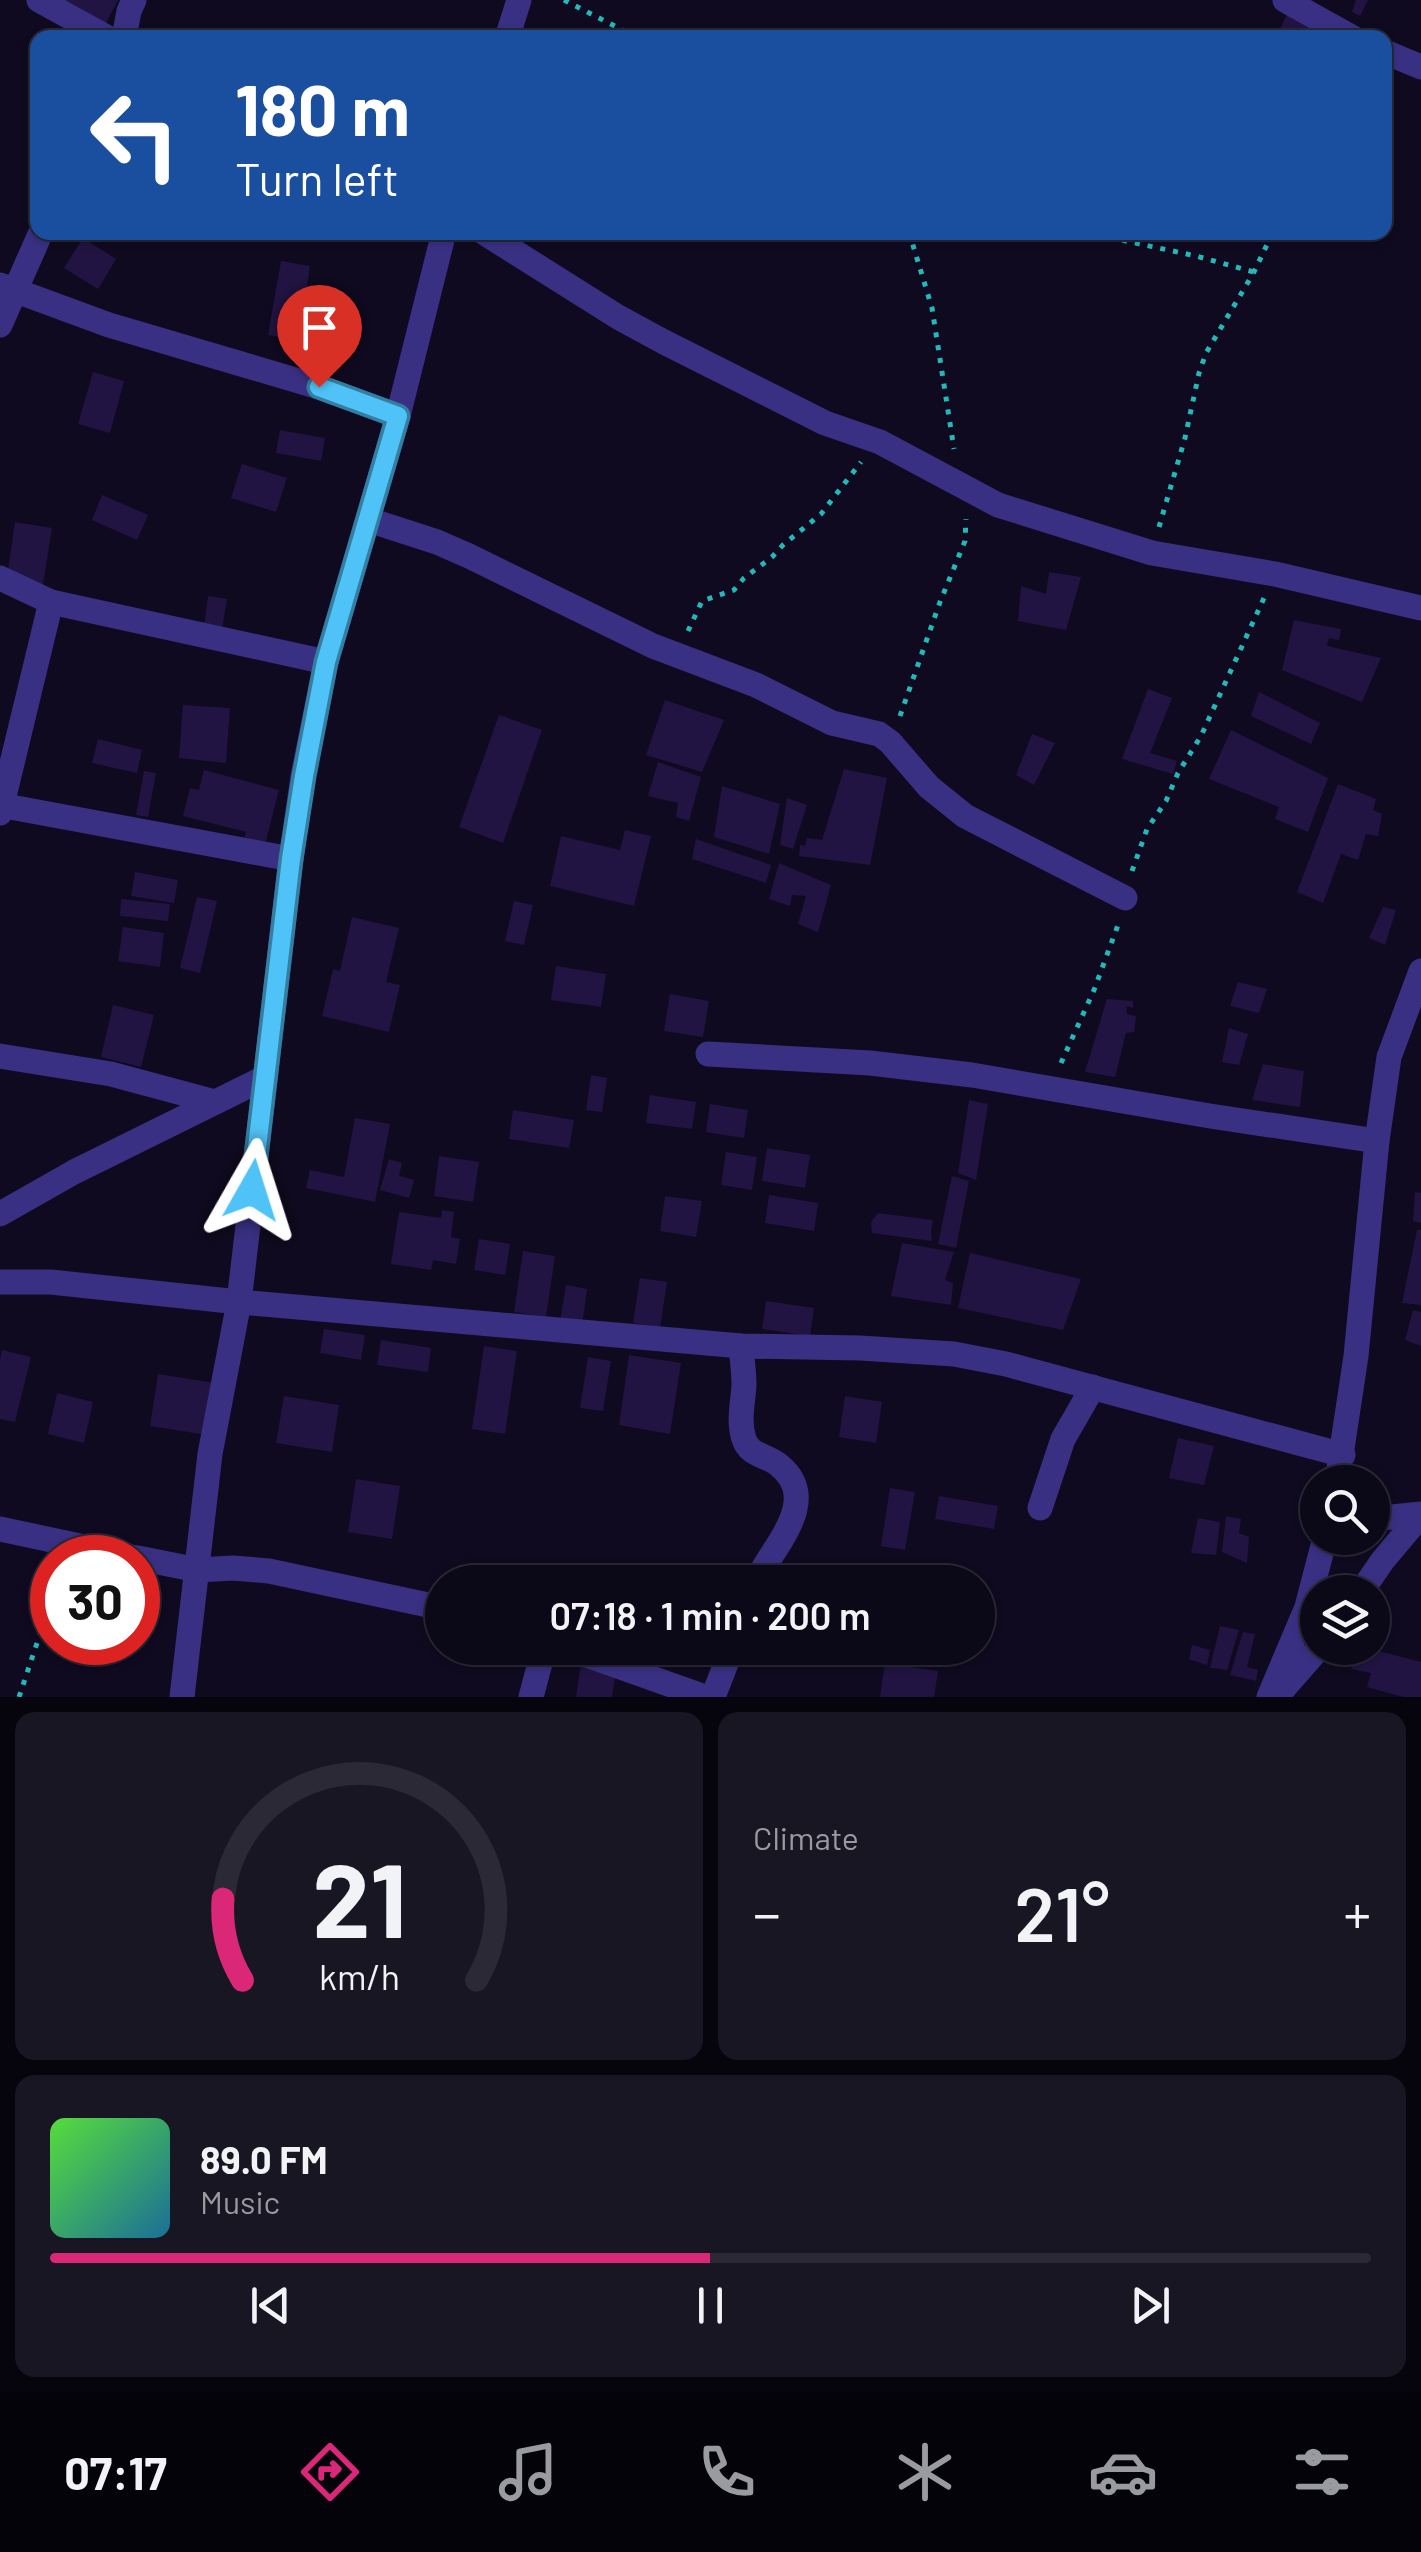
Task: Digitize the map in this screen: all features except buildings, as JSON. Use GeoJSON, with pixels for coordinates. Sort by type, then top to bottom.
{"type":"FeatureCollection","features":[{"type":"Feature","properties":{"kind":"street"},"geometry":{"type":"LineString","coordinates":[[39,0],[93,30]]}},
{"type":"Feature","properties":{"kind":"street"},"geometry":{"type":"LineString","coordinates":[[125,30],[134,0]]}},
{"type":"Feature","properties":{"kind":"street"},"geometry":{"type":"LineString","coordinates":[[510,30],[519,0]]}},
{"type":"Feature","properties":{"kind":"street"},"geometry":{"type":"LineString","coordinates":[[1284,0],[1338,30]]}},
{"type":"Feature","properties":{"kind":"street"},"geometry":{"type":"LineString","coordinates":[[1392,55],[1421,67]]}},
{"type":"Feature","properties":{"kind":"street"},"geometry":{"type":"LineString","coordinates":[[0,325],[7,288],[36,240]]}},
{"type":"Feature","properties":{"kind":"street"},"geometry":{"type":"LineString","coordinates":[[182,1697],[210,1454],[239,1302],[304,776],[326,662],[398,416],[442,240]]}},
{"type":"Feature","properties":{"kind":"street"},"geometry":{"type":"LineString","coordinates":[[495,240],[664,342],[825,423],[880,442],[998,504],[1152,554],[1275,574],[1421,608]]}},
{"type":"Feature","properties":{"kind":"street"},"geometry":{"type":"LineString","coordinates":[[7,288],[109,325],[319,387],[398,416]]}},
{"type":"Feature","properties":{"kind":"street"},"geometry":{"type":"LineString","coordinates":[[369,520],[470,556],[674,656],[756,685],[832,723],[869,731],[890,742],[929,787],[965,816],[1125,898]]}},
{"type":"Feature","properties":{"kind":"street"},"geometry":{"type":"LineString","coordinates":[[0,578],[51,602],[326,662]]}},
{"type":"Feature","properties":{"kind":"street"},"geometry":{"type":"LineString","coordinates":[[0,813],[51,602]]}},
{"type":"Feature","properties":{"kind":"street"},"geometry":{"type":"LineString","coordinates":[[0,805],[291,859]]}},
{"type":"Feature","properties":{"kind":"street"},"geometry":{"type":"LineString","coordinates":[[1341,1465],[1389,1057],[1421,971]]}},
{"type":"Feature","properties":{"kind":"street"},"geometry":{"type":"LineString","coordinates":[[708,1054],[870,1063],[972,1075],[1377,1140]]}},
{"type":"Feature","properties":{"kind":"street"},"geometry":{"type":"LineString","coordinates":[[0,1056],[111,1074],[215,1102]]}},
{"type":"Feature","properties":{"kind":"street"},"geometry":{"type":"LineString","coordinates":[[0,1214],[74,1172],[264,1078]]}},
{"type":"Feature","properties":{"kind":"street"},"geometry":{"type":"LineString","coordinates":[[0,1282],[51,1282],[741,1346],[954,1354],[1006,1364],[1343,1456]]}},
{"type":"Feature","properties":{"kind":"street"},"geometry":{"type":"LineString","coordinates":[[741,1346],[744,1387],[740,1418],[745,1442],[784,1470],[793,1484],[796,1508],[792,1524],[767,1565]]}},
{"type":"Feature","properties":{"kind":"street"},"geometry":{"type":"LineString","coordinates":[[1040,1508],[1062,1439],[1093,1387]]}},
{"type":"Feature","properties":{"kind":"street"},"geometry":{"type":"LineString","coordinates":[[1390,1517],[1421,1514]]}},
{"type":"Feature","properties":{"kind":"street"},"geometry":{"type":"LineString","coordinates":[[1373,1575],[1421,1514]]}},
{"type":"Feature","properties":{"kind":"street"},"geometry":{"type":"LineString","coordinates":[[0,1529],[30,1535]]}},
{"type":"Feature","properties":{"kind":"street"},"geometry":{"type":"LineString","coordinates":[[1268,1697],[1306,1607],[1320,1555]]}},
{"type":"Feature","properties":{"kind":"street"},"geometry":{"type":"LineString","coordinates":[[160,1563],[198,1570],[269,1571],[425,1604]]}},
{"type":"Feature","properties":{"kind":"street"},"geometry":{"type":"LineString","coordinates":[[531,1697],[539,1665]]}},
{"type":"Feature","properties":{"kind":"street"},"geometry":{"type":"LineString","coordinates":[[615,1665],[705,1697]]}},
{"type":"Feature","properties":{"kind":"street"},"geometry":{"type":"LineString","coordinates":[[713,1697],[725,1665]]}},
{"type":"Feature","properties":{"kind":"street"},"geometry":{"type":"LineString","coordinates":[[1276,1697],[1304,1665]]}},
{"type":"Feature","properties":{"kind":"path"},"geometry":{"type":"LineString","coordinates":[[564,0],[622,30]]}},
{"type":"Feature","properties":{"kind":"path"},"geometry":{"type":"LineString","coordinates":[[890,742],[965,542],[967,526],[932,308],[911,240]]}},
{"type":"Feature","properties":{"kind":"path"},"geometry":{"type":"LineString","coordinates":[[1118,240],[1254,272]]}},
{"type":"Feature","properties":{"kind":"path"},"geometry":{"type":"LineString","coordinates":[[1152,554],[1185,438],[1198,373],[1268,240]]}},
{"type":"Feature","properties":{"kind":"path"},"geometry":{"type":"LineString","coordinates":[[674,656],[702,601],[734,590],[772,558],[782,544],[821,514],[848,476],[880,442]]}},
{"type":"Feature","properties":{"kind":"path"},"geometry":{"type":"LineString","coordinates":[[1050,1088],[1118,928],[1133,864],[1147,829],[1201,736],[1275,574]]}},
{"type":"Feature","properties":{"kind":"path"},"geometry":{"type":"LineString","coordinates":[[19,1697],[30,1664]]}},
{"type":"Feature","properties":{"kind":"route"},"geometry":{"type":"LineString","coordinates":[[252,1190],[304,776],[326,662],[398,416],[319,387]]}}]}
